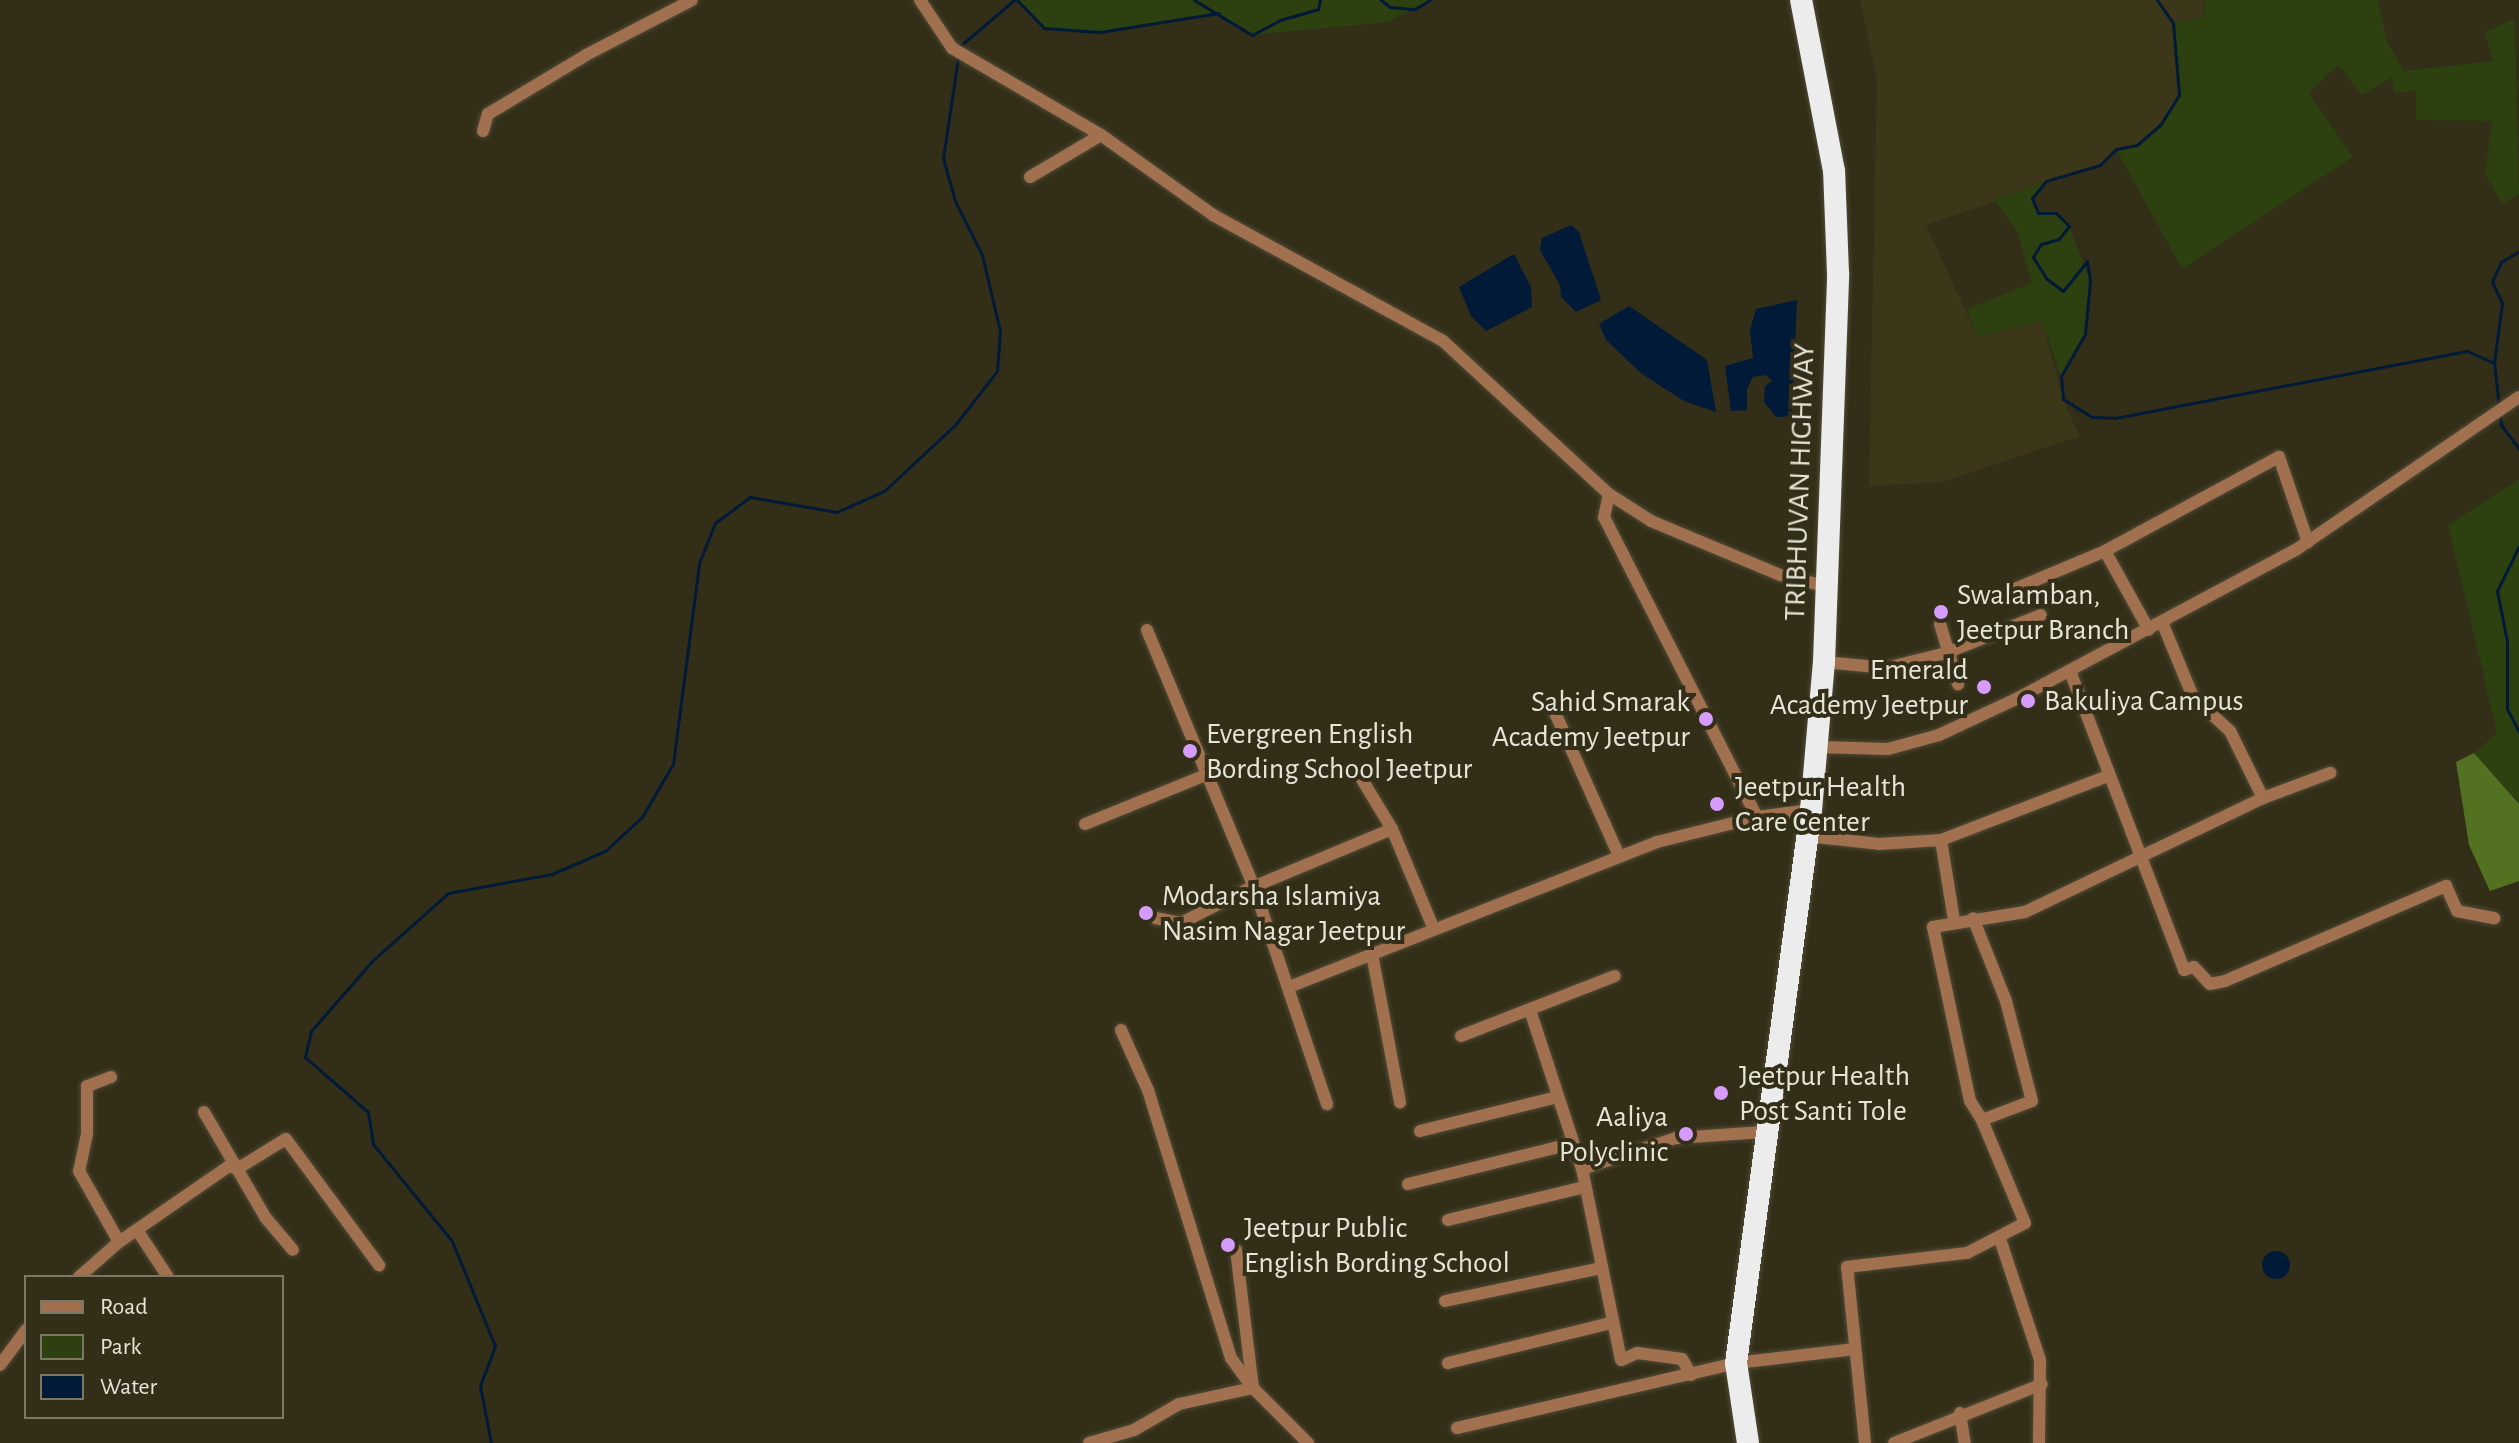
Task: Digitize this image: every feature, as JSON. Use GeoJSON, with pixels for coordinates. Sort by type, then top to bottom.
{"type":"FeatureCollection","features":[{"type":"Feature","properties":{"kind":"highway","name":"TRIBHUVAN HIGHWAY"},"geometry":{"type":"LineString","coordinates":[[1748,1443],[1736,1363],[1764,1132],[1811,810],[1824,662],[1838,273],[1834,186],[1801,0]]}},
{"type":"Feature","properties":{"kind":"street"},"geometry":{"type":"LineString","coordinates":[[483,131],[488,114],[692,0]]}},
{"type":"Feature","properties":{"kind":"street"},"geometry":{"type":"LineString","coordinates":[[920,0],[952,48],[973,56],[1101,135],[1213,215],[1443,341],[1609,494],[1651,521],[1780,575],[1825,586]]}},
{"type":"Feature","properties":{"kind":"street"},"geometry":{"type":"LineString","coordinates":[[1030,177],[1101,135]]}},
{"type":"Feature","properties":{"kind":"street"},"geometry":{"type":"LineString","coordinates":[[1818,747],[1888,749],[1939,735],[2070,671],[2308,542],[2519,397]]}},
{"type":"Feature","properties":{"kind":"street"},"geometry":{"type":"LineString","coordinates":[[2017,588],[2105,551],[2279,457],[2308,542]]}},
{"type":"Feature","properties":{"kind":"street"},"geometry":{"type":"LineString","coordinates":[[1609,494],[1604,517],[1757,817]]}},
{"type":"Feature","properties":{"kind":"street"},"geometry":{"type":"LineString","coordinates":[[2105,551],[2149,630]]}},
{"type":"Feature","properties":{"kind":"street"},"geometry":{"type":"LineString","coordinates":[[1824,662],[1886,668],[1946,653],[2041,615]]}},
{"type":"Feature","properties":{"kind":"street"},"geometry":{"type":"LineString","coordinates":[[2162,622],[2193,697],[2230,731],[2263,798]]}},
{"type":"Feature","properties":{"kind":"street"},"geometry":{"type":"LineString","coordinates":[[1940,624],[1946,653],[1958,684]]}},
{"type":"Feature","properties":{"kind":"street"},"geometry":{"type":"LineString","coordinates":[[1147,630],[1255,890],[1327,1104]]}},
{"type":"Feature","properties":{"kind":"street"},"geometry":{"type":"LineString","coordinates":[[2070,671],[2137,859],[2184,970],[2194,967],[2210,984],[2446,886],[2457,911],[2494,918]]}},
{"type":"Feature","properties":{"kind":"street"},"geometry":{"type":"LineString","coordinates":[[1552,706],[1619,856]]}},
{"type":"Feature","properties":{"kind":"street"},"geometry":{"type":"LineString","coordinates":[[1865,1443],[1847,1267],[1967,1253],[2000,1239],[2025,1223],[1982,1120],[1970,1101],[1933,927],[1954,920],[2025,912],[2263,798],[2330,773]]}},
{"type":"Feature","properties":{"kind":"street"},"geometry":{"type":"LineString","coordinates":[[1085,824],[1208,774]]}},
{"type":"Feature","properties":{"kind":"street"},"geometry":{"type":"LineString","coordinates":[[1360,776],[1392,829],[1433,927]]}},
{"type":"Feature","properties":{"kind":"street"},"geometry":{"type":"LineString","coordinates":[[1807,836],[1879,844],[1941,840],[2108,776]]}},
{"type":"Feature","properties":{"kind":"street"},"geometry":{"type":"LineString","coordinates":[[1289,987],[1433,927],[1619,856],[1757,817],[1811,810]]}},
{"type":"Feature","properties":{"kind":"street"},"geometry":{"type":"LineString","coordinates":[[1155,918],[1181,923],[1392,829]]}},
{"type":"Feature","properties":{"kind":"street"},"geometry":{"type":"LineString","coordinates":[[1941,840],[1954,920]]}},
{"type":"Feature","properties":{"kind":"street"},"geometry":{"type":"LineString","coordinates":[[1973,918],[2006,1001],[2032,1101],[1982,1120]]}},
{"type":"Feature","properties":{"kind":"street"},"geometry":{"type":"LineString","coordinates":[[1372,954],[1400,1102]]}},
{"type":"Feature","properties":{"kind":"street"},"geometry":{"type":"LineString","coordinates":[[1461,1036],[1615,976]]}},
{"type":"Feature","properties":{"kind":"street"},"geometry":{"type":"LineString","coordinates":[[1530,1010],[1571,1144],[1582,1169],[1621,1360],[1637,1353],[1682,1359],[1691,1375]]}},
{"type":"Feature","properties":{"kind":"street"},"geometry":{"type":"LineString","coordinates":[[1121,1030],[1148,1090],[1231,1358],[1253,1388],[1308,1443]]}},
{"type":"Feature","properties":{"kind":"street"},"geometry":{"type":"LineString","coordinates":[[111,1077],[87,1086],[87,1134],[79,1171],[119,1242]]}},
{"type":"Feature","properties":{"kind":"street"},"geometry":{"type":"LineString","coordinates":[[1420,1131],[1557,1097]]}},
{"type":"Feature","properties":{"kind":"street"},"geometry":{"type":"LineString","coordinates":[[204,1112],[237,1169],[293,1250]]}},
{"type":"Feature","properties":{"kind":"street"},"geometry":{"type":"LineString","coordinates":[[1582,1169],[1676,1138],[1764,1132]]}},
{"type":"Feature","properties":{"kind":"street"},"geometry":{"type":"LineString","coordinates":[[237,1169],[286,1139],[379,1265]]}},
{"type":"Feature","properties":{"kind":"street"},"geometry":{"type":"LineString","coordinates":[[1408,1184],[1571,1144]]}},
{"type":"Feature","properties":{"kind":"street"},"geometry":{"type":"LineString","coordinates":[[81,1275],[119,1242],[229,1166],[237,1169]]}},
{"type":"Feature","properties":{"kind":"street"},"geometry":{"type":"LineString","coordinates":[[1448,1220],[1584,1187]]}},
{"type":"Feature","properties":{"kind":"street"},"geometry":{"type":"LineString","coordinates":[[137,1230],[167,1275]]}},
{"type":"Feature","properties":{"kind":"street"},"geometry":{"type":"LineString","coordinates":[[2000,1239],[2035,1340],[2042,1384],[2039,1443]]}},
{"type":"Feature","properties":{"kind":"street"},"geometry":{"type":"LineString","coordinates":[[1236,1250],[1253,1388]]}},
{"type":"Feature","properties":{"kind":"street"},"geometry":{"type":"LineString","coordinates":[[1445,1301],[1601,1268]]}},
{"type":"Feature","properties":{"kind":"street"},"geometry":{"type":"LineString","coordinates":[[1448,1363],[1611,1323]]}},
{"type":"Feature","properties":{"kind":"street"},"geometry":{"type":"LineString","coordinates":[[0,1365],[24,1333]]}},
{"type":"Feature","properties":{"kind":"street"},"geometry":{"type":"LineString","coordinates":[[1457,1428],[1736,1363],[1855,1349]]}},
{"type":"Feature","properties":{"kind":"street"},"geometry":{"type":"LineString","coordinates":[[1894,1443],[1960,1413],[2042,1384]]}},
{"type":"Feature","properties":{"kind":"street"},"geometry":{"type":"LineString","coordinates":[[1089,1443],[1134,1430],[1179,1404],[1253,1388]]}},
{"type":"Feature","properties":{"kind":"street"},"geometry":{"type":"LineString","coordinates":[[1960,1413],[1965,1443]]}},
{"type":"Feature","properties":{"kind":"shaded area"},"geometry":{"type":"Polygon","coordinates":[[[1860,0],[2206,0],[2203,17],[2173,23],[2179,95],[2160,125],[2137,145],[2116,149],[2100,165],[1926,225],[1977,336],[2042,320],[2063,399],[2079,436],[1942,482],[1869,486],[1877,80],[1860,0]]]}},
{"type":"Feature","properties":{"kind":"green space"},"geometry":{"type":"Polygon","coordinates":[[[1017,0],[1430,0],[1388,22],[1252,35],[1218,13],[1100,32],[1044,28],[1017,0]]]}},
{"type":"Feature","properties":{"kind":"green space"},"geometry":{"type":"Polygon","coordinates":[[[2206,0],[2378,0],[2387,42],[2404,71],[2493,61],[2485,32],[2515,19],[2519,194],[2502,204],[2485,174],[2492,121],[2416,120],[2416,91],[2394,93],[2392,77],[2362,95],[2338,65],[2309,93],[2353,157],[2182,269],[2116,149],[2137,145],[2160,125],[2179,95],[2173,23],[2203,17],[2206,0]]]}},
{"type":"Feature","properties":{"kind":"green space"},"geometry":{"type":"Polygon","coordinates":[[[2046,181],[2032,198],[2038,213],[2056,213],[2069,226],[2090,281],[2085,334],[2061,376],[2042,321],[1977,337],[1967,309],[2032,283],[2017,231],[1994,200],[2046,181]]]}},
{"type":"Feature","properties":{"kind":"green space"},"geometry":{"type":"Polygon","coordinates":[[[2519,479],[2519,804],[2474,753],[2497,733],[2448,525],[2519,479]]]}},
{"type":"Feature","properties":{"kind":"green space"},"geometry":{"type":"Polygon","coordinates":[[[2474,753],[2519,804],[2519,881],[2490,891],[2469,845],[2456,762],[2474,753]]]}},
{"type":"Feature","properties":{"kind":"water"},"geometry":{"type":"Polygon","coordinates":[[[1571,225],[1579,232],[1601,300],[1576,312],[1561,297],[1560,285],[1540,250],[1542,238],[1571,225]]]}},
{"type":"Feature","properties":{"kind":"water"},"geometry":{"type":"Polygon","coordinates":[[[1514,254],[1531,287],[1532,307],[1486,331],[1471,316],[1459,287],[1514,254]]]}},
{"type":"Feature","properties":{"kind":"water"},"geometry":{"type":"Polygon","coordinates":[[[1797,300],[1792,416],[1776,417],[1764,402],[1765,386],[1772,381],[1766,375],[1753,377],[1747,389],[1747,410],[1731,411],[1725,366],[1753,358],[1750,330],[1756,309],[1797,300]]]}},
{"type":"Feature","properties":{"kind":"water"},"geometry":{"type":"Polygon","coordinates":[[[1629,306],[1707,360],[1716,412],[1684,401],[1642,374],[1606,340],[1599,324],[1629,306]]]}},
{"type":"Feature","properties":{"kind":"water"},"geometry":{"type":"Polygon","coordinates":[[[2276,1251],[2286,1255],[2290,1265],[2286,1275],[2276,1279],[2266,1275],[2262,1265],[2266,1255],[2276,1251]]]}},
{"type":"Feature","properties":{"kind":"waterway"},"geometry":{"type":"LineString","coordinates":[[960,46],[1014,0]]}},
{"type":"Feature","properties":{"kind":"waterway"},"geometry":{"type":"LineString","coordinates":[[1017,0],[1044,28],[1100,32],[1218,13]]}},
{"type":"Feature","properties":{"kind":"waterway"},"geometry":{"type":"LineString","coordinates":[[1194,0],[1252,35],[1280,20],[1318,9],[1320,0]]}},
{"type":"Feature","properties":{"kind":"waterway"},"geometry":{"type":"LineString","coordinates":[[1381,0],[1390,7],[1415,9],[1430,0]]}},
{"type":"Feature","properties":{"kind":"waterway"},"geometry":{"type":"LineString","coordinates":[[2157,0],[2173,23],[2179,95],[2160,125],[2137,145],[2116,149],[2100,165],[2046,181],[2032,198],[2038,213],[2056,213],[2069,226],[2059,239],[2041,244],[2033,257],[2047,279],[2063,291],[2087,261],[2090,281],[2085,334],[2061,376],[2063,399],[2092,417],[2115,418],[2467,351],[2494,363],[2499,407]]}},
{"type":"Feature","properties":{"kind":"waterway"},"geometry":{"type":"LineString","coordinates":[[491,1443],[480,1386],[495,1346],[452,1241],[373,1144],[368,1112],[305,1057],[311,1031],[372,961],[448,893],[552,874],[605,851],[642,817],[673,764],[699,563],[715,523],[750,497],[837,512],[884,491],[955,425],[997,371],[1000,331],[982,255],[955,201],[943,158],[958,58]]}},
{"type":"Feature","properties":{"kind":"waterway"},"geometry":{"type":"LineString","coordinates":[[2494,363],[2502,303],[2492,282],[2501,262],[2519,251]]}},
{"type":"Feature","properties":{"kind":"waterway"},"geometry":{"type":"LineString","coordinates":[[2500,414],[2501,425],[2519,449]]}},
{"type":"Feature","properties":{"kind":"waterway"},"geometry":{"type":"LineString","coordinates":[[2519,546],[2497,591],[2507,641],[2507,709],[2519,732]]}},
{"type":"Feature","properties":{"kind":"place","name":"Swalamban, Jeetpur Branch"},"geometry":{"type":"Point","coordinates":[1941,612]}},
{"type":"Feature","properties":{"kind":"place","name":"Emerald Academy Jeetpur"},"geometry":{"type":"Point","coordinates":[1984,687]}},
{"type":"Feature","properties":{"kind":"place","name":"Bakuliya Campus"},"geometry":{"type":"Point","coordinates":[2028,701]}},
{"type":"Feature","properties":{"kind":"place","name":"Sahid Smarak Academy Jeetpur"},"geometry":{"type":"Point","coordinates":[1706,719]}},
{"type":"Feature","properties":{"kind":"place","name":"Evergreen English Bording School Jeetpur"},"geometry":{"type":"Point","coordinates":[1190,751]}},
{"type":"Feature","properties":{"kind":"place","name":"Jeetpur Health Care Center"},"geometry":{"type":"Point","coordinates":[1717,804]}},
{"type":"Feature","properties":{"kind":"place","name":"Modarsha Islamiya Nasim Nagar Jeetpur"},"geometry":{"type":"Point","coordinates":[1146,913]}},
{"type":"Feature","properties":{"kind":"place","name":"Jeetpur Health Post Santi Tole"},"geometry":{"type":"Point","coordinates":[1721,1093]}},
{"type":"Feature","properties":{"kind":"place","name":"Aaliya Polyclinic"},"geometry":{"type":"Point","coordinates":[1686,1134]}},
{"type":"Feature","properties":{"kind":"place","name":"Jeetpur Public English Bording School"},"geometry":{"type":"Point","coordinates":[1228,1245]}}]}
